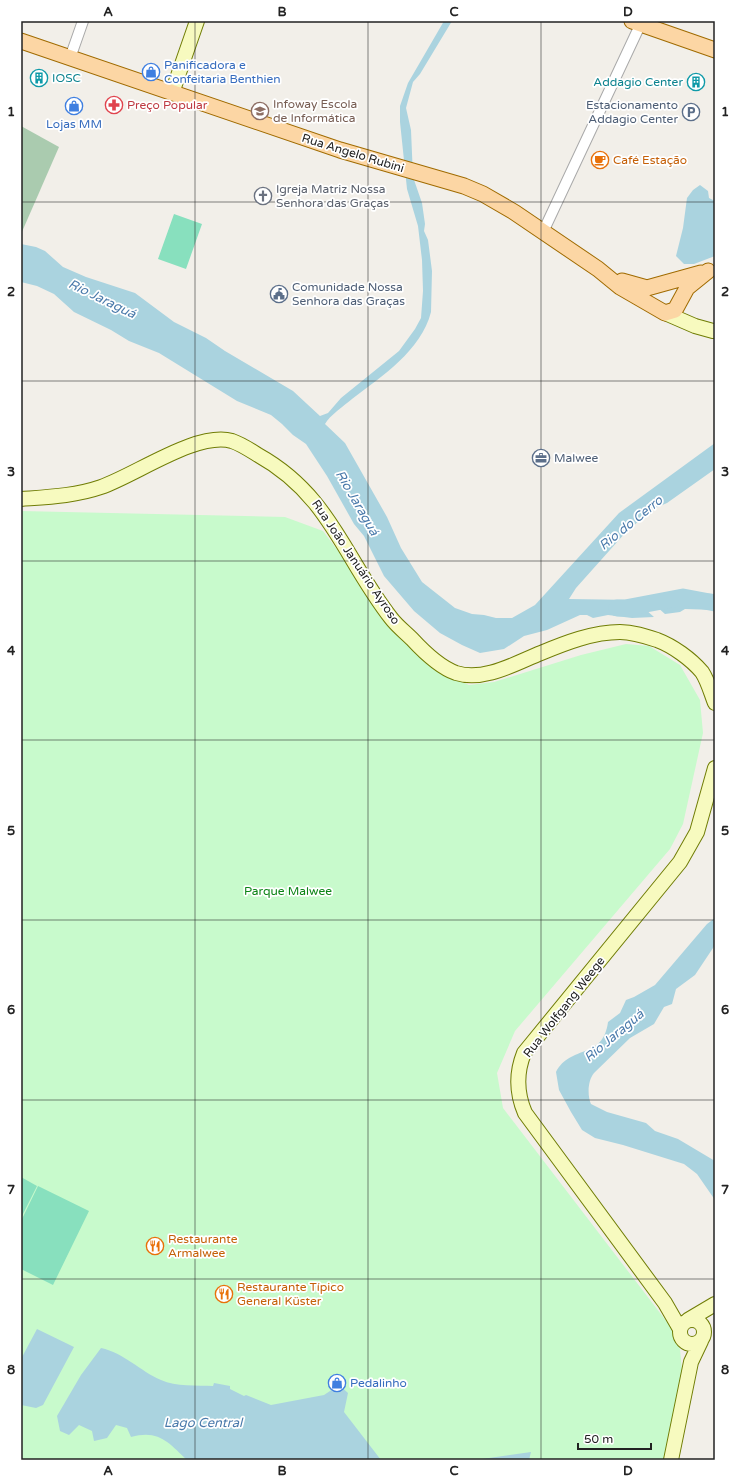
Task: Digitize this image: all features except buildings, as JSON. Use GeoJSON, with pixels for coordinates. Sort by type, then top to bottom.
{"type":"FeatureCollection","features":[{"type":"Feature","properties":{"kind":"main road"},"geometry":{"type":"LineString","coordinates":[[172,93],[197,21]]}},
{"type":"Feature","properties":{"kind":"main road"},"geometry":{"type":"LineString","coordinates":[[638,22],[715,50]]}},
{"type":"Feature","properties":{"kind":"main road","name":"Rua Angelo Rubini"},"geometry":{"type":"LineString","coordinates":[[21,41],[334,148],[395,167],[424,174],[483,194],[605,274],[620,287],[663,312]]}},
{"type":"Feature","properties":{"kind":"main road"},"geometry":{"type":"LineString","coordinates":[[605,274],[634,286],[647,288],[712,270]]}},
{"type":"Feature","properties":{"kind":"main road"},"geometry":{"type":"LineString","coordinates":[[678,304],[687,288],[712,270]]}},
{"type":"Feature","properties":{"kind":"main road"},"geometry":{"type":"LineString","coordinates":[[662,293],[672,293],[677,298],[678,304],[692,317],[714,332],[694,326],[663,312],[658,307],[657,301],[662,293]]}},
{"type":"Feature","properties":{"kind":"main road","name":"Rua João Januário Ayroso"},"geometry":{"type":"LineString","coordinates":[[21,499],[72,495],[100,488],[177,451],[218,439],[233,441],[273,463],[306,490],[321,508],[392,618],[424,651],[445,669],[458,674],[474,675],[486,673],[571,642],[595,635],[619,632],[638,634],[667,644],[690,661],[702,673],[715,703]]}},
{"type":"Feature","properties":{"kind":"main road","name":"Rua Wolfgang Weege"},"geometry":{"type":"LineString","coordinates":[[691,1362],[684,1327],[665,1304],[525,1113],[521,1102],[518,1079],[519,1066],[524,1053],[683,857],[697,832],[715,768]]}},
{"type":"Feature","properties":{"kind":"main road"},"geometry":{"type":"LineString","coordinates":[[684,1327],[715,1304]]}},
{"type":"Feature","properties":{"kind":"main road"},"geometry":{"type":"LineString","coordinates":[[671,1460],[691,1362],[704,1330],[700,1323],[684,1327]]}},
{"type":"Feature","properties":{"kind":"main road"},"geometry":{"type":"LineString","coordinates":[[684,1327],[689,1344],[702,1338],[715,1323]]}},
{"type":"Feature","properties":{"kind":"street"},"geometry":{"type":"LineString","coordinates":[[70,58],[83,21]]}},
{"type":"Feature","properties":{"kind":"street"},"geometry":{"type":"LineString","coordinates":[[543,232],[638,22]]}},
{"type":"Feature","properties":{"kind":"green space"},"geometry":{"type":"Polygon","coordinates":[[[21,126],[59,147],[21,234],[21,126]]]}},
{"type":"Feature","properties":{"kind":"green space"},"geometry":{"type":"Polygon","coordinates":[[[174,214],[202,224],[186,269],[158,259],[174,214]]]}},
{"type":"Feature","properties":{"kind":"green space","name":"Parque Malwee"},"geometry":{"type":"Polygon","coordinates":[[[21,511],[285,517],[323,531],[401,634],[443,674],[469,685],[494,682],[581,655],[626,644],[649,646],[680,665],[700,700],[703,733],[683,824],[670,849],[515,1031],[497,1073],[503,1108],[670,1326],[680,1349],[682,1371],[664,1460],[21,1460],[21,511]]]}},
{"type":"Feature","properties":{"kind":"green space"},"geometry":{"type":"Polygon","coordinates":[[[21,1177],[37,1186],[21,1218],[21,1177]]]}},
{"type":"Feature","properties":{"kind":"green space"},"geometry":{"type":"Polygon","coordinates":[[[38,1186],[89,1211],[53,1285],[21,1269],[21,1221],[38,1186]]]}},
{"type":"Feature","properties":{"kind":"water","name":"Rio do Cerro"},"geometry":{"type":"Polygon","coordinates":[[[444,21],[452,21],[420,74],[413,82],[406,108],[411,130],[413,177],[422,203],[425,224],[424,231],[428,240],[432,271],[431,312],[419,339],[410,351],[388,372],[337,411],[325,424],[345,443],[387,517],[401,548],[422,582],[455,608],[472,614],[496,618],[512,618],[535,605],[619,513],[715,443],[715,469],[667,503],[653,509],[626,532],[576,588],[569,599],[635,600],[654,617],[632,618],[608,615],[593,618],[587,615],[580,615],[547,630],[524,636],[504,649],[480,653],[440,633],[414,611],[384,576],[364,536],[354,524],[327,476],[306,444],[293,435],[271,415],[237,401],[159,353],[129,341],[111,330],[74,312],[54,294],[37,286],[21,282],[21,244],[36,247],[45,251],[63,267],[86,277],[135,293],[174,322],[206,338],[225,351],[293,391],[320,416],[328,413],[341,398],[399,351],[421,318],[423,291],[422,260],[418,226],[407,189],[400,122],[400,106],[408,83],[444,21]]]}},
{"type":"Feature","properties":{"kind":"water"},"geometry":{"type":"Polygon","coordinates":[[[700,185],[708,191],[709,198],[715,201],[715,256],[694,264],[684,264],[676,256],[683,228],[687,198],[693,190],[700,185]]]}},
{"type":"Feature","properties":{"kind":"water"},"geometry":{"type":"Polygon","coordinates":[[[682,592],[715,594],[715,610],[685,609],[680,612],[665,614],[648,599],[660,599],[682,592]]]}},
{"type":"Feature","properties":{"kind":"water"},"geometry":{"type":"Polygon","coordinates":[[[715,918],[715,945],[695,975],[676,989],[672,1004],[664,1007],[654,1024],[630,1038],[594,1073],[590,1080],[589,1092],[591,1104],[607,1112],[646,1123],[655,1131],[678,1139],[715,1161],[715,1200],[697,1174],[684,1164],[595,1138],[582,1130],[559,1090],[556,1072],[562,1063],[600,1042],[605,1034],[608,1022],[620,1013],[626,1000],[655,985],[707,924],[715,918]]]}},
{"type":"Feature","properties":{"kind":"water"},"geometry":{"type":"Polygon","coordinates":[[[37,1329],[74,1347],[43,1405],[36,1408],[21,1405],[21,1359],[37,1329]]]}},
{"type":"Feature","properties":{"kind":"water","name":"Lago Central"},"geometry":{"type":"Polygon","coordinates":[[[101,1348],[109,1350],[125,1358],[161,1380],[180,1385],[213,1386],[214,1383],[230,1386],[230,1389],[244,1396],[246,1395],[271,1405],[324,1395],[339,1385],[348,1393],[344,1412],[381,1460],[187,1460],[163,1439],[149,1435],[131,1437],[127,1428],[116,1425],[107,1438],[94,1441],[92,1431],[79,1425],[69,1435],[60,1431],[57,1416],[81,1375],[101,1348]]]}},
{"type":"Feature","properties":{"kind":"water"},"geometry":{"type":"Polygon","coordinates":[[[531,1452],[529,1460],[475,1460],[531,1452]]]}},
{"type":"Feature","properties":{"kind":"waterway","name":"Rio Jaraguá"},"geometry":{"type":"LineString","coordinates":[[617,608],[625,608],[683,597],[715,603]]}},
{"type":"Feature","properties":{"kind":"place","name":"Panificadora e Confeitaria Benthien"},"geometry":{"type":"Point","coordinates":[151,72]}},
{"type":"Feature","properties":{"kind":"place","name":"IOSC"},"geometry":{"type":"Point","coordinates":[39,78]}},
{"type":"Feature","properties":{"kind":"place","name":"Addagio Center"},"geometry":{"type":"Point","coordinates":[696,82]}},
{"type":"Feature","properties":{"kind":"place","name":"Preço Popular"},"geometry":{"type":"Point","coordinates":[114,105]}},
{"type":"Feature","properties":{"kind":"place","name":"Lojas MM"},"geometry":{"type":"Point","coordinates":[74,106]}},
{"type":"Feature","properties":{"kind":"place","name":"Infoway Escola de Informática"},"geometry":{"type":"Point","coordinates":[260,111]}},
{"type":"Feature","properties":{"kind":"place","name":"Estacionamento Addagio Center"},"geometry":{"type":"Point","coordinates":[691,112]}},
{"type":"Feature","properties":{"kind":"place","name":"Café Estação"},"geometry":{"type":"Point","coordinates":[600,160]}},
{"type":"Feature","properties":{"kind":"place","name":"Igreja Matriz Nossa Senhora das Graças"},"geometry":{"type":"Point","coordinates":[263,196]}},
{"type":"Feature","properties":{"kind":"place","name":"Comunidade Nossa Senhora das Graças"},"geometry":{"type":"Point","coordinates":[279,294]}},
{"type":"Feature","properties":{"kind":"place","name":"Malwee"},"geometry":{"type":"Point","coordinates":[541,458]}},
{"type":"Feature","properties":{"kind":"place","name":"Restaurante Armalwee"},"geometry":{"type":"Point","coordinates":[155,1246]}},
{"type":"Feature","properties":{"kind":"place","name":"Restaurante Típico General Küster"},"geometry":{"type":"Point","coordinates":[224,1294]}},
{"type":"Feature","properties":{"kind":"place","name":"Pedalinho"},"geometry":{"type":"Point","coordinates":[337,1383]}}]}
